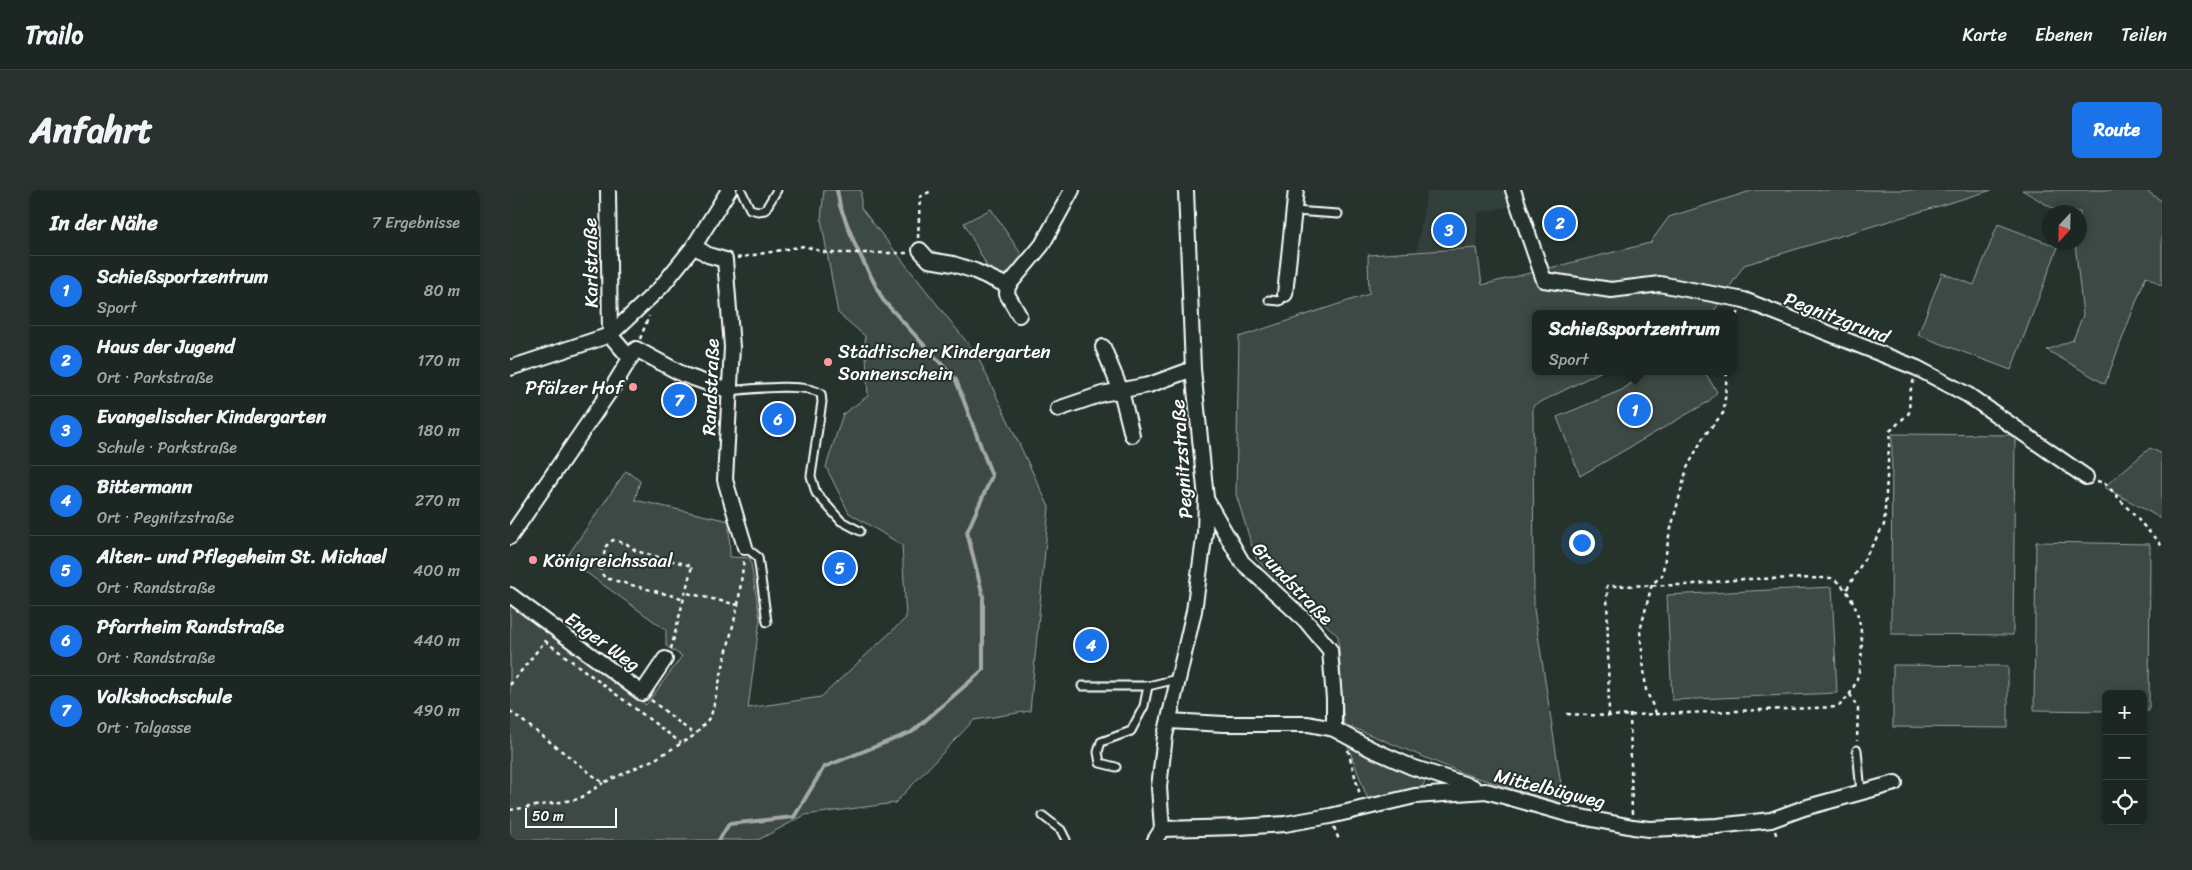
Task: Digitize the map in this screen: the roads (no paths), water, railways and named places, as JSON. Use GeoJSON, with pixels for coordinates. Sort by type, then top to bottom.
{"type":"FeatureCollection","features":[{"type":"Feature","properties":{"kind":"street","name":"Karlstraße"},"geometry":{"type":"LineString","coordinates":[[608,190],[610,335]]}},
{"type":"Feature","properties":{"kind":"street"},"geometry":{"type":"LineString","coordinates":[[510,368],[610,335],[661,287],[694,246],[729,190]]}},
{"type":"Feature","properties":{"kind":"street"},"geometry":{"type":"LineString","coordinates":[[1019,316],[1007,294],[1008,286],[1042,246],[1072,190]]}},
{"type":"Feature","properties":{"kind":"street","name":"Pegnitzstraße"},"geometry":{"type":"LineString","coordinates":[[1158,834],[1159,787],[1165,736],[1194,610],[1205,532],[1206,498],[1193,369],[1186,190]]}},
{"type":"Feature","properties":{"kind":"street"},"geometry":{"type":"LineString","coordinates":[[1285,294],[1296,190]]}},
{"type":"Feature","properties":{"kind":"street","name":"Pegnitzgrund"},"geometry":{"type":"LineString","coordinates":[[1513,190],[1544,280],[1611,290],[1660,284],[1744,300],[1917,368],[1968,395],[2086,477]]}},
{"type":"Feature","properties":{"kind":"street","name":"Randstraße"},"geometry":{"type":"LineString","coordinates":[[694,246],[708,255],[725,260],[732,347],[725,480],[745,547]]}},
{"type":"Feature","properties":{"kind":"street"},"geometry":{"type":"LineString","coordinates":[[914,251],[929,260],[975,271],[1008,286]]}},
{"type":"Feature","properties":{"kind":"street"},"geometry":{"type":"LineString","coordinates":[[610,335],[630,357]]}},
{"type":"Feature","properties":{"kind":"street"},"geometry":{"type":"LineString","coordinates":[[1103,347],[1121,391],[1132,435]]}},
{"type":"Feature","properties":{"kind":"street"},"geometry":{"type":"LineString","coordinates":[[510,537],[636,350],[684,375],[730,390]]}},
{"type":"Feature","properties":{"kind":"street"},"geometry":{"type":"LineString","coordinates":[[1058,409],[1102,394],[1149,385],[1193,369]]}},
{"type":"Feature","properties":{"kind":"street","name":"Grundstraße"},"geometry":{"type":"LineString","coordinates":[[1206,498],[1242,562],[1306,621],[1330,650],[1339,731]]}},
{"type":"Feature","properties":{"kind":"street","name":"Enger Weg"},"geometry":{"type":"LineString","coordinates":[[510,594],[642,693],[665,659]]}},
{"type":"Feature","properties":{"kind":"street"},"geometry":{"type":"LineString","coordinates":[[1169,721],[1224,724],[1308,724],[1339,731],[1370,750],[1412,767],[1486,791]]}},
{"type":"Feature","properties":{"kind":"street","name":"Mittelbügweg"},"geometry":{"type":"LineString","coordinates":[[1158,834],[1285,824],[1330,816],[1415,796],[1486,791],[1571,815],[1633,827],[1649,829],[1718,826],[1771,820],[1804,808],[1895,783]]}},
{"type":"Feature","properties":{"kind":"lane"},"geometry":{"type":"LineString","coordinates":[[741,190],[750,209],[758,212],[765,210],[777,190]]}},
{"type":"Feature","properties":{"kind":"lane"},"geometry":{"type":"LineString","coordinates":[[1294,210],[1338,214]]}},
{"type":"Feature","properties":{"kind":"lane"},"geometry":{"type":"LineString","coordinates":[[1269,300],[1280,301],[1285,294]]}},
{"type":"Feature","properties":{"kind":"lane"},"geometry":{"type":"LineString","coordinates":[[730,390],[779,387],[816,390],[821,394],[822,402],[811,476],[816,494],[841,521],[860,531]]}},
{"type":"Feature","properties":{"kind":"lane"},"geometry":{"type":"LineString","coordinates":[[745,547],[758,556],[767,622]]}},
{"type":"Feature","properties":{"kind":"lane"},"geometry":{"type":"LineString","coordinates":[[1082,686],[1148,686],[1177,679]]}},
{"type":"Feature","properties":{"kind":"lane"},"geometry":{"type":"LineString","coordinates":[[1116,767],[1100,763],[1098,752],[1100,742],[1131,731],[1144,706],[1148,686]]}},
{"type":"Feature","properties":{"kind":"lane"},"geometry":{"type":"LineString","coordinates":[[1857,750],[1861,792]]}},
{"type":"Feature","properties":{"kind":"lane"},"geometry":{"type":"LineString","coordinates":[[1043,816],[1061,830],[1066,840]]}},
{"type":"Feature","properties":{"kind":"waterway"},"geometry":{"type":"LineString","coordinates":[[719,840],[729,824],[794,817],[824,767],[912,732],[983,670],[983,596],[967,532],[992,476],[956,380],[883,300],[856,247],[840,206],[837,190]]}},
{"type":"Feature","properties":{"kind":"place","name":"Haus der Jugend"},"geometry":{"type":"Point","coordinates":[1560,223]}},
{"type":"Feature","properties":{"kind":"place","name":"Evangelischer Kindergarten"},"geometry":{"type":"Point","coordinates":[1449,230]}},
{"type":"Feature","properties":{"kind":"place","name":"Städtischer Kindergarten Sonnenschein"},"geometry":{"type":"Point","coordinates":[828,362]}},
{"type":"Feature","properties":{"kind":"place","name":"Pfälzer Hof"},"geometry":{"type":"Point","coordinates":[633,387]}},
{"type":"Feature","properties":{"kind":"place","name":"Volkshochschule"},"geometry":{"type":"Point","coordinates":[679,400]}},
{"type":"Feature","properties":{"kind":"place","name":"Schießsportzentrum"},"geometry":{"type":"Point","coordinates":[1635,410]}},
{"type":"Feature","properties":{"kind":"place","name":"Pfarrheim Randstraße"},"geometry":{"type":"Point","coordinates":[778,419]}},
{"type":"Feature","properties":{"kind":"place","name":"Königreichssaal"},"geometry":{"type":"Point","coordinates":[533,560]}},
{"type":"Feature","properties":{"kind":"place","name":"Alten- und Pflegeheim St. Michael"},"geometry":{"type":"Point","coordinates":[840,568]}},
{"type":"Feature","properties":{"kind":"place","name":"Bittermann"},"geometry":{"type":"Point","coordinates":[1091,645]}}]}
